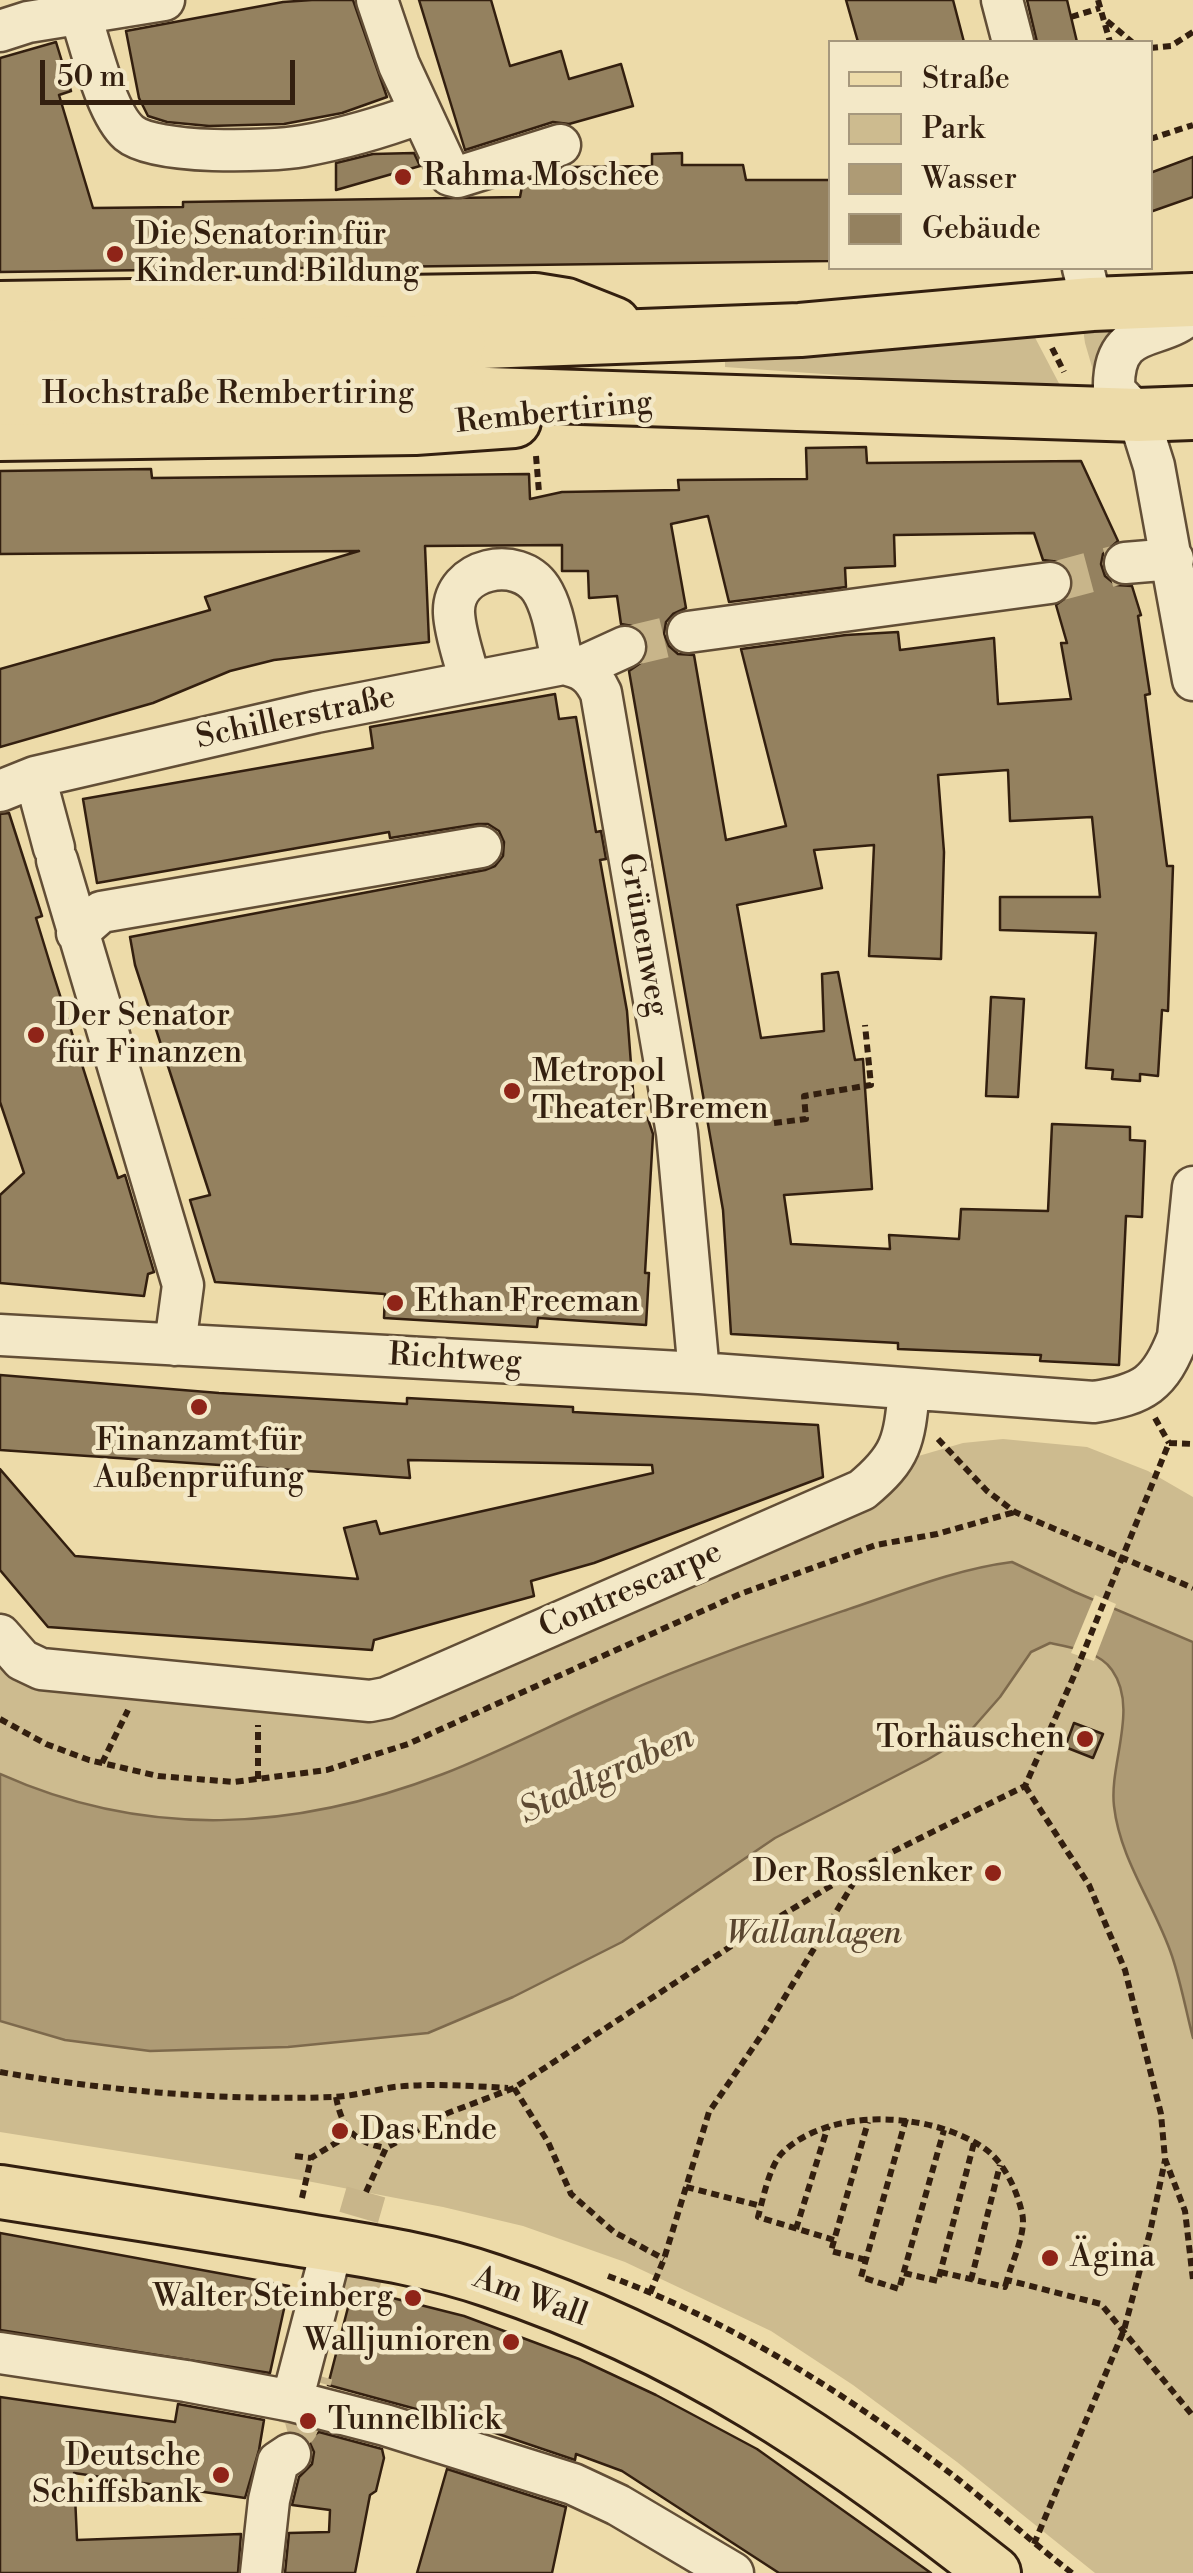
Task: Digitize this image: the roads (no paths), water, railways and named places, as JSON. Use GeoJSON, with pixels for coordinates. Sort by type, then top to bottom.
{"type":"FeatureCollection","features":[{"type":"Feature","properties":{"kind":"highway","name":"Hochstraße Rembertiring"},"geometry":{"type":"LineString","coordinates":[[0,348],[457,368]]}},
{"type":"Feature","properties":{"kind":"highway","name":"Hochstraße Rembertiring"},"geometry":{"type":"LineString","coordinates":[[0,396],[457,368]]}},
{"type":"Feature","properties":{"kind":"main road"},"geometry":{"type":"LineString","coordinates":[[457,368],[638,334],[800,330],[1036,310],[1087,286],[1193,300]]}},
{"type":"Feature","properties":{"kind":"main road"},"geometry":{"type":"LineString","coordinates":[[0,308],[535,300],[566,304],[638,334]]}},
{"type":"Feature","properties":{"kind":"main road","name":"Rembertiring"},"geometry":{"type":"LineString","coordinates":[[457,368],[688,398],[1138,415],[1193,413]]}},
{"type":"Feature","properties":{"kind":"main road","name":"Rembertiring"},"geometry":{"type":"LineString","coordinates":[[0,434],[414,428],[534,420],[688,398]]}},
{"type":"Feature","properties":{"kind":"main road","name":"Am Wall"},"geometry":{"type":"LineString","coordinates":[[0,2192],[333,2244],[491,2280],[632,2335],[781,2416],[1010,2564]]}},
{"type":"Feature","properties":{"kind":"street"},"geometry":{"type":"LineString","coordinates":[[16,18],[80,14],[164,0]]}},
{"type":"Feature","properties":{"kind":"street"},"geometry":{"type":"LineString","coordinates":[[377,0],[420,114],[450,175],[458,176],[560,145]]}},
{"type":"Feature","properties":{"kind":"street"},"geometry":{"type":"LineString","coordinates":[[1002,0],[1012,40]]}},
{"type":"Feature","properties":{"kind":"street"},"geometry":{"type":"LineString","coordinates":[[80,14],[112,108],[130,134],[219,165],[420,114]]}},
{"type":"Feature","properties":{"kind":"street"},"geometry":{"type":"LineString","coordinates":[[1193,309],[1184,321],[1145,334],[1122,350],[1114,368],[1114,390],[1138,415],[1154,466],[1173,559],[1187,602],[1193,680]]}},
{"type":"Feature","properties":{"kind":"street"},"geometry":{"type":"LineString","coordinates":[[1126,563],[1173,559]]}},
{"type":"Feature","properties":{"kind":"street","name":"Grünenweg"},"geometry":{"type":"LineString","coordinates":[[470,682],[454,612],[462,590],[486,570],[514,570],[537,583],[578,670],[600,693],[677,1133],[699,1373]]}},
{"type":"Feature","properties":{"kind":"street"},"geometry":{"type":"LineString","coordinates":[[688,632],[1050,583]]}},
{"type":"Feature","properties":{"kind":"street","name":"Schillerstraße"},"geometry":{"type":"LineString","coordinates":[[18,784],[316,712],[470,682],[578,670],[625,646]]}},
{"type":"Feature","properties":{"kind":"street"},"geometry":{"type":"LineString","coordinates":[[18,784],[56,854],[184,1285],[175,1345]]}},
{"type":"Feature","properties":{"kind":"street"},"geometry":{"type":"LineString","coordinates":[[77,933],[101,912],[481,846]]}},
{"type":"Feature","properties":{"kind":"street"},"geometry":{"type":"LineString","coordinates":[[910,1390],[1094,1402],[1142,1391],[1181,1364],[1178,1337],[1193,1187]]}},
{"type":"Feature","properties":{"kind":"street","name":"Richtweg"},"geometry":{"type":"LineString","coordinates":[[0,1335],[699,1373],[910,1390]]}},
{"type":"Feature","properties":{"kind":"street","name":"Contrescarpe"},"geometry":{"type":"LineString","coordinates":[[0,1635],[22,1660],[41,1669],[370,1701],[386,1698],[862,1490],[890,1466],[904,1432],[910,1390]]}},
{"type":"Feature","properties":{"kind":"street"},"geometry":{"type":"LineString","coordinates":[[261,2573],[268,2500],[333,2244]]}},
{"type":"Feature","properties":{"kind":"street"},"geometry":{"type":"LineString","coordinates":[[0,2353],[186,2381],[287,2437],[385,2425],[574,2484],[618,2505],[733,2573]]}},
{"type":"Feature","properties":{"kind":"water","name":"Stadtgraben"},"geometry":{"type":"Polygon","coordinates":[[[1012,1562],[1193,1642],[1193,2038],[1172,1956],[1118,1826],[1114,1790],[1123,1719],[1120,1685],[1100,1659],[1050,1643],[1031,1652],[1000,1697],[964,1738],[775,1838],[622,1942],[513,1997],[428,2033],[288,2047],[150,2051],[65,2040],[0,2021],[0,1774],[110,1810],[166,1818],[221,1820],[332,1807],[443,1774],[733,1649],[931,1581],[1012,1562]]]}},
{"type":"Feature","properties":{"kind":"tunnel"},"geometry":{"type":"LineString","coordinates":[[1050,583],[1125,563]]}},
{"type":"Feature","properties":{"kind":"tunnel"},"geometry":{"type":"LineString","coordinates":[[625,647],[688,632]]}},
{"type":"Feature","properties":{"kind":"tunnel"},"geometry":{"type":"LineString","coordinates":[[342,2275],[366,2192]]}},
{"type":"Feature","properties":{"kind":"tunnel"},"geometry":{"type":"LineString","coordinates":[[342,2274],[381,2284]]}},
{"type":"Feature","properties":{"kind":"tunnel"},"geometry":{"type":"LineString","coordinates":[[287,2430],[298,2427],[313,2374]]}},
{"type":"Feature","properties":{"kind":"place","name":"Rahma Moschee"},"geometry":{"type":"Point","coordinates":[403,177]}},
{"type":"Feature","properties":{"kind":"place","name":"Die Senatorin für Kinder und Bildung"},"geometry":{"type":"Point","coordinates":[115,254]}},
{"type":"Feature","properties":{"kind":"place","name":"Der Senator für Finanzen"},"geometry":{"type":"Point","coordinates":[36,1035]}},
{"type":"Feature","properties":{"kind":"place","name":"Metropol Theater Bremen"},"geometry":{"type":"Point","coordinates":[512,1091]}},
{"type":"Feature","properties":{"kind":"place","name":"Ethan Freeman"},"geometry":{"type":"Point","coordinates":[395,1303]}},
{"type":"Feature","properties":{"kind":"place","name":"Finanzamt für Außenprüfung"},"geometry":{"type":"Point","coordinates":[199,1407]}},
{"type":"Feature","properties":{"kind":"place","name":"Torhäuschen"},"geometry":{"type":"Point","coordinates":[1085,1739]}},
{"type":"Feature","properties":{"kind":"place","name":"Der Rosslenker"},"geometry":{"type":"Point","coordinates":[993,1873]}},
{"type":"Feature","properties":{"kind":"place","name":"Das Ende"},"geometry":{"type":"Point","coordinates":[340,2131]}},
{"type":"Feature","properties":{"kind":"place","name":"Ägina"},"geometry":{"type":"Point","coordinates":[1050,2258]}},
{"type":"Feature","properties":{"kind":"place","name":"Walter Steinberg"},"geometry":{"type":"Point","coordinates":[413,2298]}},
{"type":"Feature","properties":{"kind":"place","name":"Walljunioren"},"geometry":{"type":"Point","coordinates":[511,2342]}},
{"type":"Feature","properties":{"kind":"place","name":"Tunnelblick"},"geometry":{"type":"Point","coordinates":[308,2421]}},
{"type":"Feature","properties":{"kind":"place","name":"Deutsche Schiffsbank"},"geometry":{"type":"Point","coordinates":[221,2475]}},
{"type":"Feature","properties":{"kind":"park label","name":"Wallanlagen"},"geometry":{"type":"Point","coordinates":[814,1935]}}]}
